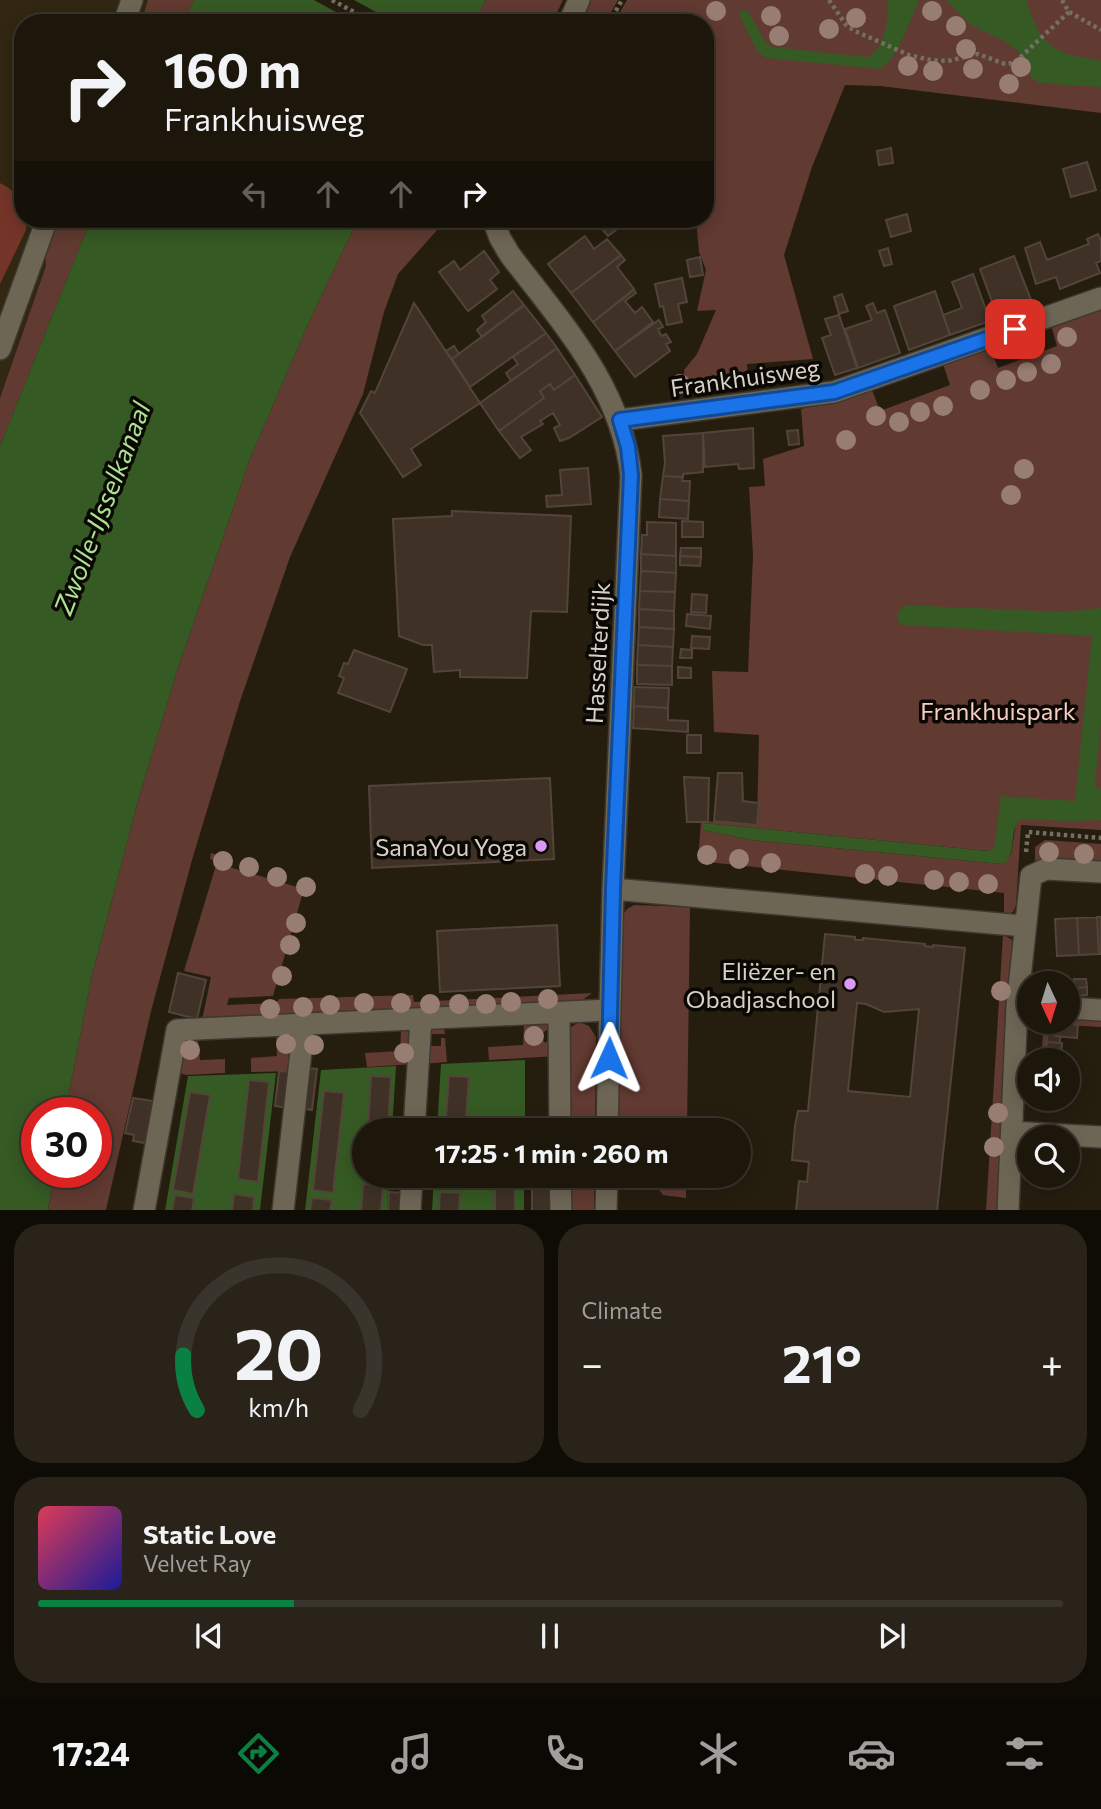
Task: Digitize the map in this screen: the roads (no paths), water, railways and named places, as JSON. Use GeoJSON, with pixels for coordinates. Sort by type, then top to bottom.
{"type":"FeatureCollection","features":[{"type":"Feature","properties":{"kind":"street"},"geometry":{"type":"LineString","coordinates":[[0,349],[44,228]]}},
{"type":"Feature","properties":{"kind":"street"},"geometry":{"type":"LineString","coordinates":[[496,228],[510,255],[589,359],[620,420]]}},
{"type":"Feature","properties":{"kind":"street","name":"Frankhuisweg"},"geometry":{"type":"LineString","coordinates":[[620,420],[834,392],[1101,298]]}},
{"type":"Feature","properties":{"kind":"street","name":"Hasselterdijk"},"geometry":{"type":"LineString","coordinates":[[607,1118],[613,889],[631,475],[628,447],[620,420]]}},
{"type":"Feature","properties":{"kind":"street"},"geometry":{"type":"LineString","coordinates":[[1023,971],[1024,926],[1031,876],[1046,869],[1101,872]]}},
{"type":"Feature","properties":{"kind":"street"},"geometry":{"type":"LineString","coordinates":[[613,889],[1024,926]]}},
{"type":"Feature","properties":{"kind":"street"},"geometry":{"type":"LineString","coordinates":[[1080,1009],[1101,1010]]}},
{"type":"Feature","properties":{"kind":"street"},"geometry":{"type":"LineString","coordinates":[[144,1210],[177,1030],[609,1010]]}},
{"type":"Feature","properties":{"kind":"street"},"geometry":{"type":"LineString","coordinates":[[559,1013],[560,1118]]}},
{"type":"Feature","properties":{"kind":"street"},"geometry":{"type":"LineString","coordinates":[[415,1118],[421,1020]]}},
{"type":"Feature","properties":{"kind":"street"},"geometry":{"type":"LineString","coordinates":[[282,1210],[304,1026]]}},
{"type":"Feature","properties":{"kind":"street"},"geometry":{"type":"LineString","coordinates":[[1009,1210],[1012,1132],[1021,1034]]}},
{"type":"Feature","properties":{"kind":"street"},"geometry":{"type":"LineString","coordinates":[[1012,1132],[1101,1138]]}},
{"type":"Feature","properties":{"kind":"street"},"geometry":{"type":"LineString","coordinates":[[410,1210],[411,1188]]}},
{"type":"Feature","properties":{"kind":"street"},"geometry":{"type":"LineString","coordinates":[[560,1188],[561,1210]]}},
{"type":"Feature","properties":{"kind":"street"},"geometry":{"type":"LineString","coordinates":[[606,1210],[607,1188]]}},
{"type":"Feature","properties":{"kind":"water"},"geometry":{"type":"Polygon","coordinates":[[[194,0],[486,0],[478,14],[187,14],[194,0]]]}},
{"type":"Feature","properties":{"kind":"water"},"geometry":{"type":"Polygon","coordinates":[[[887,0],[919,0],[897,49],[879,69],[766,58],[758,52],[739,15],[742,10],[748,11],[766,43],[773,47],[867,57],[882,41],[888,15],[887,0]]]}},
{"type":"Feature","properties":{"kind":"water"},"geometry":{"type":"Polygon","coordinates":[[[946,0],[1026,0],[1037,28],[1047,42],[1074,56],[1101,61],[1101,87],[1039,83],[1031,77],[1022,54],[1006,42],[971,25],[946,0]]]}},
{"type":"Feature","properties":{"kind":"water","name":"Zwolle-IJsselkanaal"},"geometry":{"type":"Polygon","coordinates":[[[87,228],[354,228],[313,313],[251,456],[177,671],[139,797],[92,975],[68,1097],[21,1097],[21,1188],[52,1188],[48,1210],[0,1210],[0,446],[87,228]]]}},
{"type":"Feature","properties":{"kind":"water"},"geometry":{"type":"Polygon","coordinates":[[[905,605],[1063,612],[1101,608],[1101,721],[1095,784],[1096,788],[1101,789],[1101,820],[1020,819],[1014,830],[1010,855],[1002,864],[751,840],[703,830],[703,823],[988,851],[994,848],[1001,796],[1075,801],[1092,636],[902,625],[897,613],[905,605]]]}},
{"type":"Feature","properties":{"kind":"water"},"geometry":{"type":"Polygon","coordinates":[[[525,1060],[525,1118],[438,1118],[441,1064],[525,1060]]]}},
{"type":"Feature","properties":{"kind":"water"},"geometry":{"type":"Polygon","coordinates":[[[396,1066],[393,1118],[352,1118],[352,1188],[388,1188],[387,1210],[305,1210],[321,1070],[396,1066]]]}},
{"type":"Feature","properties":{"kind":"water"},"geometry":{"type":"Polygon","coordinates":[[[276,1073],[260,1210],[165,1210],[188,1076],[276,1073]]]}},
{"type":"Feature","properties":{"kind":"water"},"geometry":{"type":"Polygon","coordinates":[[[433,1188],[524,1188],[524,1210],[432,1210],[433,1188]]]}},
{"type":"Feature","properties":{"kind":"place","name":"SanaYou Yoga"},"geometry":{"type":"Point","coordinates":[541,846]}},
{"type":"Feature","properties":{"kind":"place","name":"Eliëzer- en Obadjaschool"},"geometry":{"type":"Point","coordinates":[850,984]}},
{"type":"Feature","properties":{"kind":"park label","name":"Frankhuispark"},"geometry":{"type":"Point","coordinates":[998,710]}}]}
